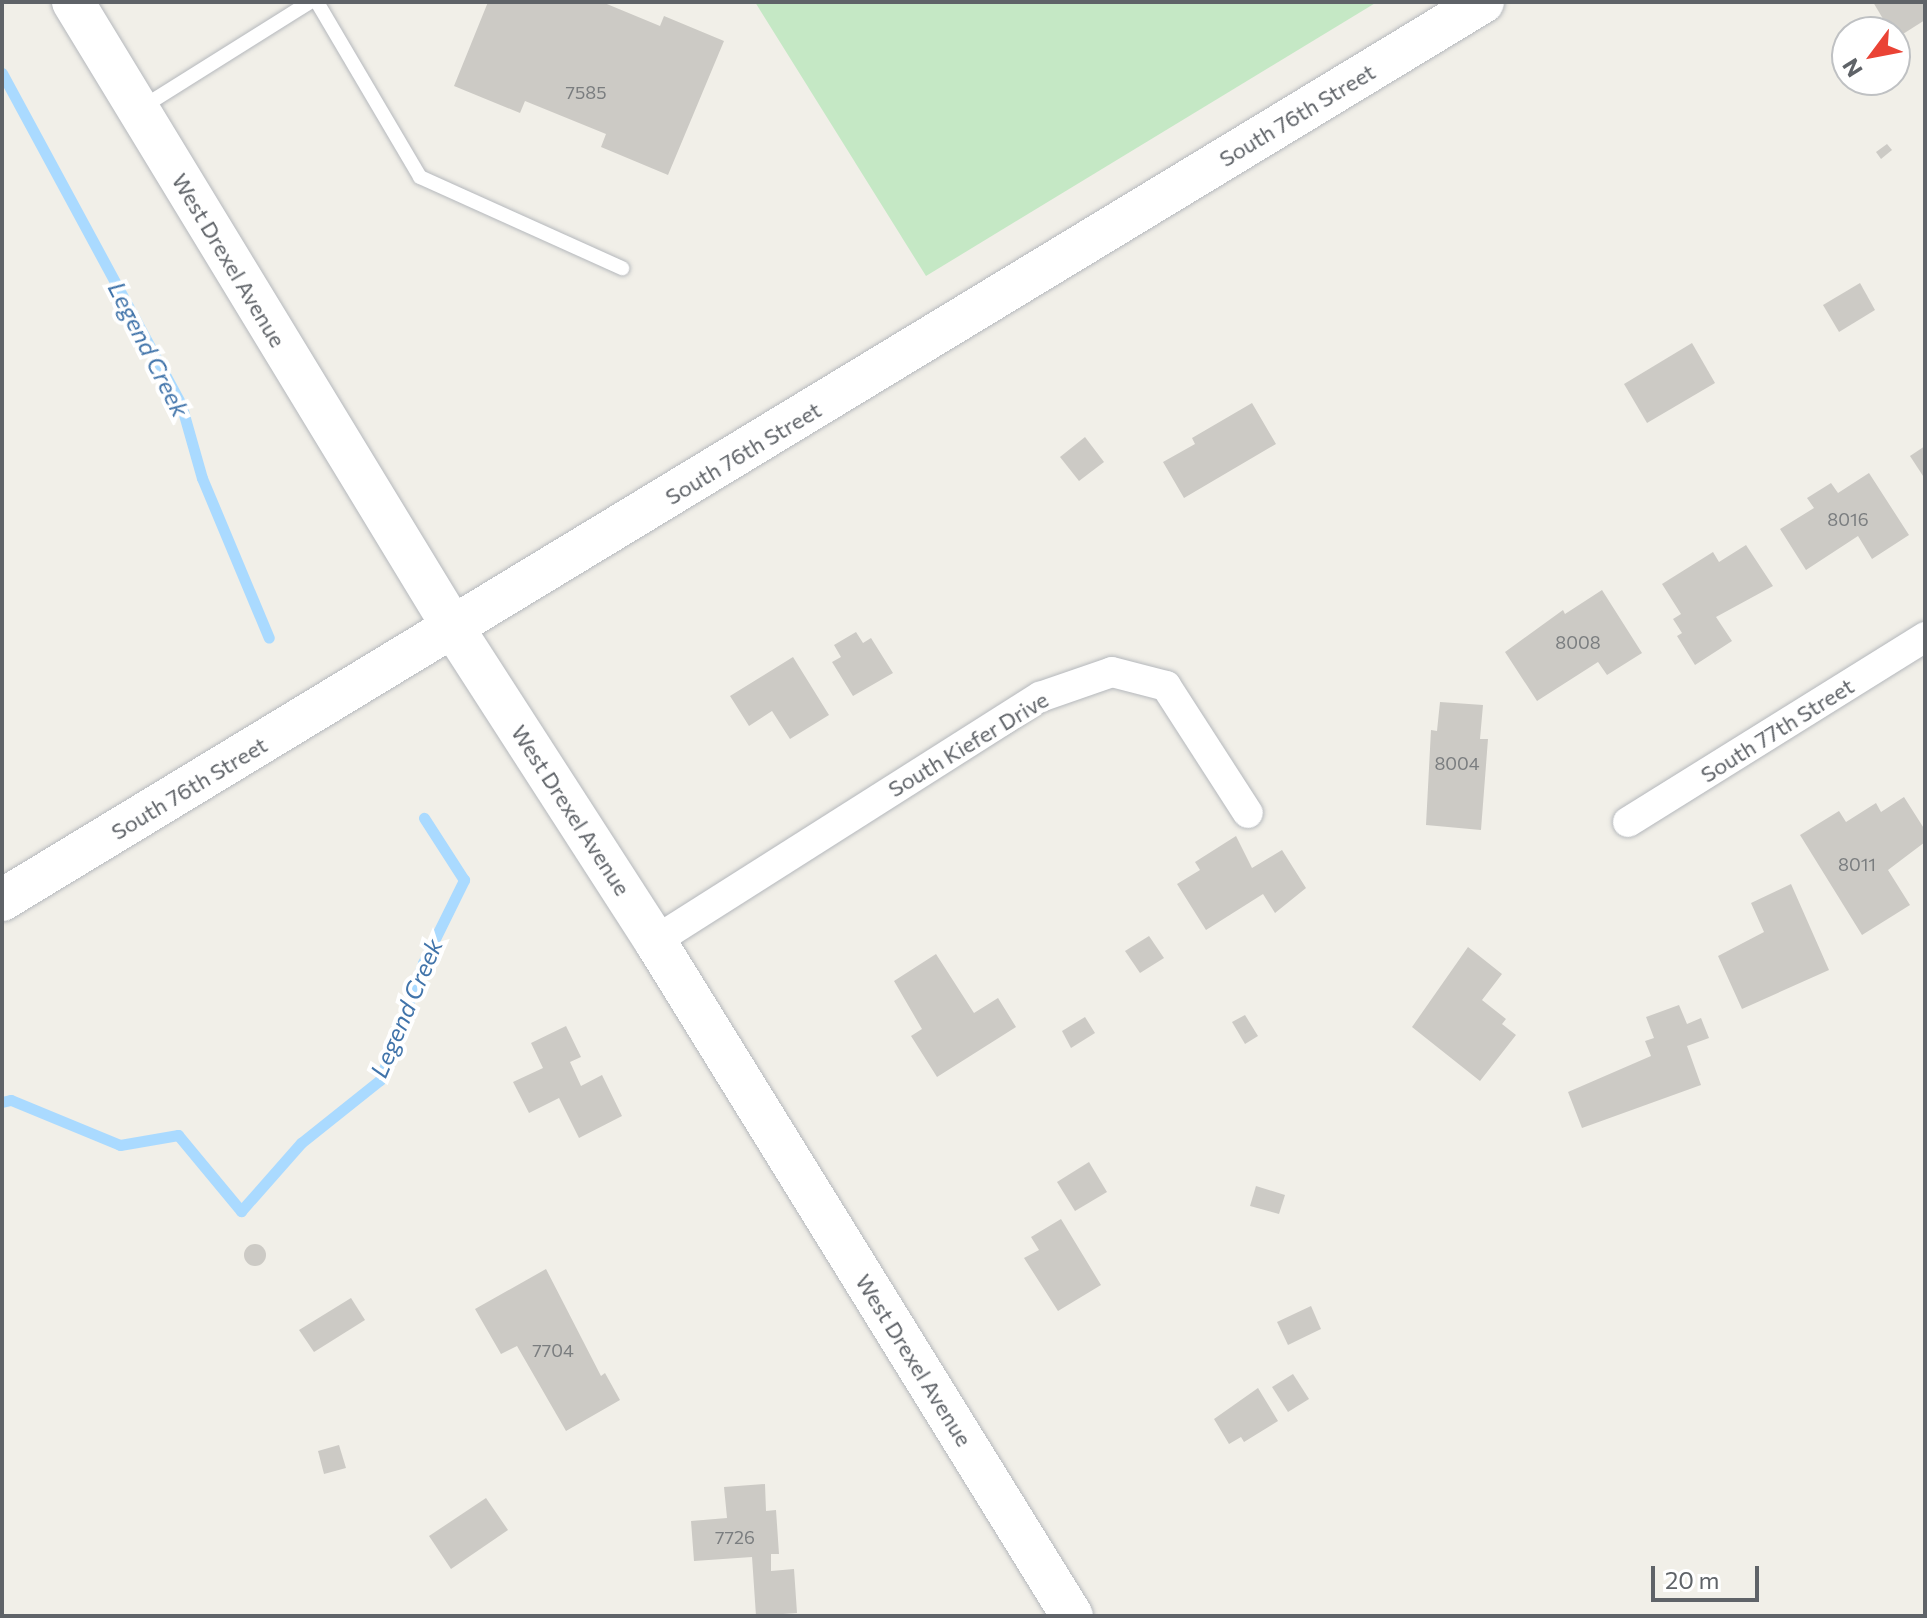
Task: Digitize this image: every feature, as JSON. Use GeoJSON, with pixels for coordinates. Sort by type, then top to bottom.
{"type":"FeatureCollection","features":[{"type":"Feature","properties":{"kind":"street","name":"West Drexel Avenue"},"geometry":{"type":"LineString","coordinates":[[73,2],[454,629],[655,941],[1072,1616]]}},
{"type":"Feature","properties":{"kind":"street","name":"South 76th Street"},"geometry":{"type":"LineString","coordinates":[[2,900],[454,629],[1483,2]]}},
{"type":"Feature","properties":{"kind":"street","name":"South 77th Street"},"geometry":{"type":"LineString","coordinates":[[1628,822],[1925,637]]}},
{"type":"Feature","properties":{"kind":"street","name":"South Kiefer Drive"},"geometry":{"type":"LineString","coordinates":[[655,941],[1040,697],[1112,672],[1166,686],[1248,813]]}},
{"type":"Feature","properties":{"kind":"lane"},"geometry":{"type":"LineString","coordinates":[[138,110],[310,2]]}},
{"type":"Feature","properties":{"kind":"lane"},"geometry":{"type":"LineString","coordinates":[[317,2],[420,177],[622,268]]}},
{"type":"Feature","properties":{"kind":"green space"},"geometry":{"type":"Polygon","coordinates":[[[755,2],[1377,2],[926,276],[755,2]]]}},
{"type":"Feature","properties":{"kind":"building"},"geometry":{"type":"Polygon","coordinates":[[[488,2],[602,2],[660,26],[664,16],[724,41],[668,175],[601,147],[606,134],[525,101],[520,113],[454,86],[488,2]]]}},
{"type":"Feature","properties":{"kind":"building"},"geometry":{"type":"Polygon","coordinates":[[[1873,2],[1925,2],[1925,20],[1911,29],[1911,16],[1881,16],[1873,2]]]}},
{"type":"Feature","properties":{"kind":"building"},"geometry":{"type":"Polygon","coordinates":[[[1887,144],[1892,150],[1881,159],[1876,152],[1887,144]]]}},
{"type":"Feature","properties":{"kind":"building"},"geometry":{"type":"Polygon","coordinates":[[[1860,283],[1875,310],[1839,332],[1823,305],[1860,283]]]}},
{"type":"Feature","properties":{"kind":"building"},"geometry":{"type":"Polygon","coordinates":[[[1692,343],[1715,383],[1647,423],[1624,384],[1692,343]]]}},
{"type":"Feature","properties":{"kind":"building"},"geometry":{"type":"Polygon","coordinates":[[[1252,403],[1276,444],[1184,498],[1163,462],[1195,444],[1192,438],[1252,403]]]}},
{"type":"Feature","properties":{"kind":"building"},"geometry":{"type":"Polygon","coordinates":[[[1085,437],[1104,462],[1079,481],[1060,457],[1085,437]]]}},
{"type":"Feature","properties":{"kind":"building"},"geometry":{"type":"Polygon","coordinates":[[[1925,446],[1925,479],[1910,456],[1925,446]]]}},
{"type":"Feature","properties":{"kind":"building"},"geometry":{"type":"Polygon","coordinates":[[[1869,473],[1909,535],[1872,559],[1858,536],[1806,570],[1780,529],[1814,508],[1807,498],[1831,483],[1838,493],[1869,473]]]}},
{"type":"Feature","properties":{"kind":"building"},"geometry":{"type":"Polygon","coordinates":[[[1746,545],[1773,586],[1716,617],[1732,641],[1695,665],[1677,636],[1682,633],[1673,619],[1681,614],[1662,584],[1713,552],[1719,562],[1746,545]]]}},
{"type":"Feature","properties":{"kind":"building"},"geometry":{"type":"Polygon","coordinates":[[[1602,590],[1642,653],[1607,675],[1598,662],[1537,701],[1505,652],[1563,610],[1565,614],[1602,590]]]}},
{"type":"Feature","properties":{"kind":"building"},"geometry":{"type":"Polygon","coordinates":[[[856,632],[863,643],[871,638],[893,673],[853,696],[832,662],[841,657],[834,645],[856,632]]]}},
{"type":"Feature","properties":{"kind":"building"},"geometry":{"type":"Polygon","coordinates":[[[793,657],[829,715],[790,739],[772,711],[749,726],[730,696],[793,657]]]}},
{"type":"Feature","properties":{"kind":"building"},"geometry":{"type":"Polygon","coordinates":[[[1440,702],[1483,705],[1480,739],[1488,739],[1481,830],[1426,825],[1431,730],[1437,731],[1440,702]]]}},
{"type":"Feature","properties":{"kind":"building"},"geometry":{"type":"Polygon","coordinates":[[[1904,797],[1925,830],[1925,842],[1888,870],[1910,905],[1862,935],[1800,835],[1839,811],[1846,822],[1876,803],[1881,812],[1904,797]]]}},
{"type":"Feature","properties":{"kind":"building"},"geometry":{"type":"Polygon","coordinates":[[[1236,836],[1252,868],[1282,850],[1306,888],[1275,913],[1263,894],[1206,930],[1177,884],[1200,870],[1195,862],[1236,836]]]}},
{"type":"Feature","properties":{"kind":"building"},"geometry":{"type":"Polygon","coordinates":[[[1791,884],[1829,970],[1742,1009],[1718,956],[1764,932],[1751,903],[1791,884]]]}},
{"type":"Feature","properties":{"kind":"building"},"geometry":{"type":"Polygon","coordinates":[[[1149,936],[1164,958],[1140,973],[1125,951],[1149,936]]]}},
{"type":"Feature","properties":{"kind":"building"},"geometry":{"type":"Polygon","coordinates":[[[1468,947],[1502,974],[1482,1000],[1506,1019],[1502,1024],[1516,1035],[1480,1081],[1412,1027],[1468,947]]]}},
{"type":"Feature","properties":{"kind":"building"},"geometry":{"type":"Polygon","coordinates":[[[936,954],[974,1013],[998,998],[1016,1027],[937,1077],[911,1036],[922,1029],[894,981],[936,954]]]}},
{"type":"Feature","properties":{"kind":"building"},"geometry":{"type":"Polygon","coordinates":[[[1679,1005],[1687,1024],[1701,1018],[1709,1038],[1687,1046],[1701,1085],[1582,1128],[1568,1092],[1651,1056],[1645,1041],[1654,1038],[1646,1017],[1679,1005]]]}},
{"type":"Feature","properties":{"kind":"building"},"geometry":{"type":"Polygon","coordinates":[[[1245,1015],[1258,1036],[1245,1044],[1232,1022],[1245,1015]]]}},
{"type":"Feature","properties":{"kind":"building"},"geometry":{"type":"Polygon","coordinates":[[[1085,1017],[1095,1033],[1071,1048],[1062,1031],[1085,1017]]]}},
{"type":"Feature","properties":{"kind":"building"},"geometry":{"type":"Polygon","coordinates":[[[566,1026],[581,1057],[570,1062],[581,1086],[602,1075],[622,1116],[579,1138],[559,1098],[529,1113],[513,1082],[543,1068],[531,1043],[566,1026]]]}},
{"type":"Feature","properties":{"kind":"building"},"geometry":{"type":"Polygon","coordinates":[[[1089,1162],[1107,1192],[1075,1211],[1057,1182],[1089,1162]]]}},
{"type":"Feature","properties":{"kind":"building"},"geometry":{"type":"Polygon","coordinates":[[[1256,1186],[1285,1195],[1279,1214],[1250,1206],[1256,1186]]]}},
{"type":"Feature","properties":{"kind":"building"},"geometry":{"type":"Polygon","coordinates":[[[1061,1219],[1101,1285],[1058,1311],[1024,1258],[1039,1250],[1031,1237],[1061,1219]]]}},
{"type":"Feature","properties":{"kind":"building"},"geometry":{"type":"Polygon","coordinates":[[[255,1244],[266,1255],[255,1266],[244,1255],[255,1244]]]}},
{"type":"Feature","properties":{"kind":"building"},"geometry":{"type":"Polygon","coordinates":[[[546,1269],[601,1376],[605,1373],[620,1400],[566,1431],[517,1346],[501,1354],[475,1309],[546,1269]]]}},
{"type":"Feature","properties":{"kind":"building"},"geometry":{"type":"Polygon","coordinates":[[[351,1298],[365,1320],[314,1352],[299,1330],[351,1298]]]}},
{"type":"Feature","properties":{"kind":"building"},"geometry":{"type":"Polygon","coordinates":[[[1311,1306],[1321,1329],[1288,1345],[1277,1322],[1311,1306]]]}},
{"type":"Feature","properties":{"kind":"building"},"geometry":{"type":"Polygon","coordinates":[[[1293,1374],[1309,1399],[1288,1412],[1272,1387],[1293,1374]]]}},
{"type":"Feature","properties":{"kind":"building"},"geometry":{"type":"Polygon","coordinates":[[[1258,1388],[1278,1421],[1244,1442],[1241,1437],[1229,1444],[1214,1419],[1258,1388]]]}},
{"type":"Feature","properties":{"kind":"building"},"geometry":{"type":"Polygon","coordinates":[[[339,1445],[346,1468],[324,1474],[318,1451],[339,1445]]]}},
{"type":"Feature","properties":{"kind":"building"},"geometry":{"type":"Polygon","coordinates":[[[765,1484],[766,1511],[776,1510],[779,1554],[771,1554],[771,1571],[794,1569],[797,1613],[756,1616],[752,1557],[694,1561],[691,1521],[727,1518],[724,1487],[765,1484]]]}},
{"type":"Feature","properties":{"kind":"building"},"geometry":{"type":"Polygon","coordinates":[[[486,1498],[508,1530],[451,1569],[429,1536],[486,1498]]]}},
{"type":"Feature","properties":{"kind":"waterway","name":"Legend Creek"},"geometry":{"type":"LineString","coordinates":[[2,73],[181,404],[202,478],[269,638]]}},
{"type":"Feature","properties":{"kind":"waterway","name":"Legend Creek"},"geometry":{"type":"LineString","coordinates":[[2,1102],[11,1100],[120,1145],[178,1135],[241,1211],[301,1143],[380,1080],[423,963],[464,880],[424,818]]}}]}
